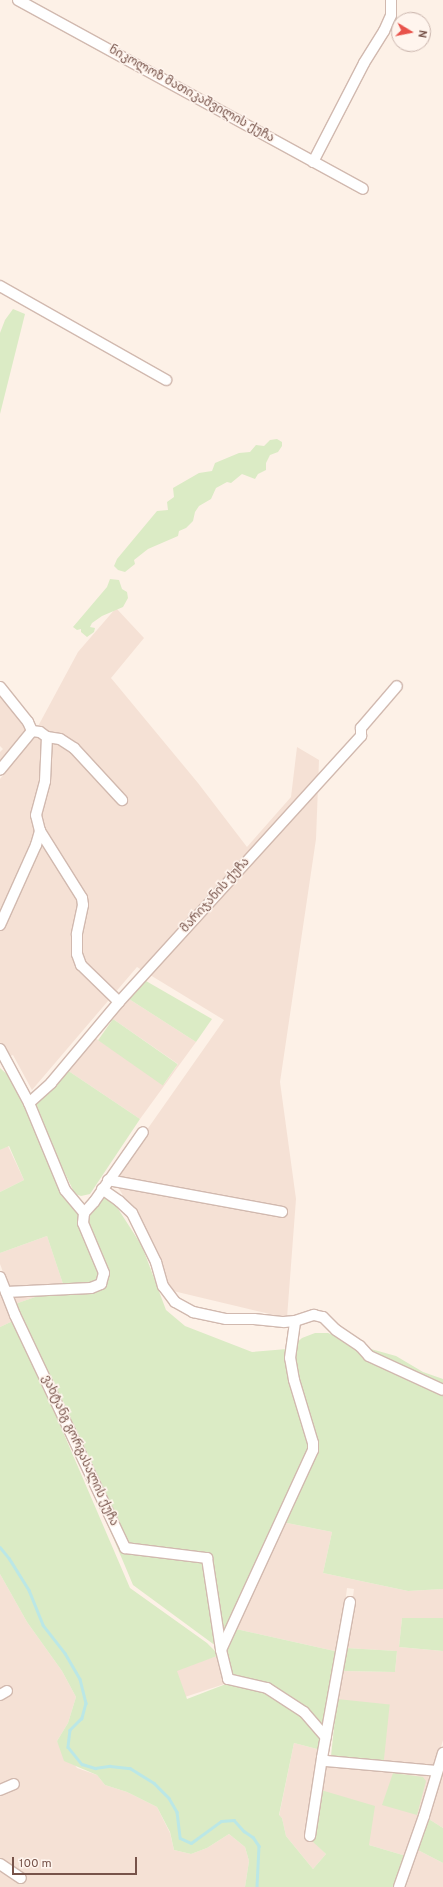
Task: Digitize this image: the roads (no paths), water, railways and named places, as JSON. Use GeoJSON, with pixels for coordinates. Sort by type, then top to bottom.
{"type":"FeatureCollection","features":[{"type":"Feature","properties":{"kind":"street","name":"ნიკოლოზ მათიკაშვილის ქუჩა"},"geometry":{"type":"LineString","coordinates":[[18,0],[363,189]]}},
{"type":"Feature","properties":{"kind":"street"},"geometry":{"type":"LineString","coordinates":[[313,162],[364,63],[384,31],[391,15],[391,0]]}},
{"type":"Feature","properties":{"kind":"street"},"geometry":{"type":"LineString","coordinates":[[0,286],[166,380]]}},
{"type":"Feature","properties":{"kind":"street","name":"მარიჯანის ქუჩა"},"geometry":{"type":"LineString","coordinates":[[29,1103],[51,1084],[119,1002],[361,736],[361,728],[397,686]]}},
{"type":"Feature","properties":{"kind":"street"},"geometry":{"type":"LineString","coordinates":[[0,687],[28,722],[32,731]]}},
{"type":"Feature","properties":{"kind":"street"},"geometry":{"type":"LineString","coordinates":[[32,731],[40,732],[47,737],[60,740],[74,748],[122,800]]}},
{"type":"Feature","properties":{"kind":"street"},"geometry":{"type":"LineString","coordinates":[[0,770],[32,731]]}},
{"type":"Feature","properties":{"kind":"street"},"geometry":{"type":"LineString","coordinates":[[47,737],[45,781],[36,815],[40,831],[82,898],[83,905],[77,934],[77,954],[81,965],[119,1002]]}},
{"type":"Feature","properties":{"kind":"street"},"geometry":{"type":"LineString","coordinates":[[0,926],[36,845],[40,831]]}},
{"type":"Feature","properties":{"kind":"street"},"geometry":{"type":"LineString","coordinates":[[0,1049],[29,1103],[66,1190],[84,1213]]}},
{"type":"Feature","properties":{"kind":"street"},"geometry":{"type":"LineString","coordinates":[[6,1292],[91,1288],[101,1284],[104,1273],[83,1223],[84,1213],[143,1132]]}},
{"type":"Feature","properties":{"kind":"street"},"geometry":{"type":"LineString","coordinates":[[108,1180],[282,1212]]}},
{"type":"Feature","properties":{"kind":"street"},"geometry":{"type":"LineString","coordinates":[[102,1189],[119,1201],[132,1213],[156,1262],[163,1286],[175,1302],[193,1312],[226,1319],[295,1321],[314,1315],[322,1317],[336,1330],[360,1346],[369,1356],[443,1390]]}},
{"type":"Feature","properties":{"kind":"street","name":"ვახტანგ გორგასალის ქუჩა"},"geometry":{"type":"LineString","coordinates":[[0,1277],[31,1351],[126,1548],[207,1558],[221,1650]]}},
{"type":"Feature","properties":{"kind":"street"},"geometry":{"type":"LineString","coordinates":[[295,1321],[290,1358],[294,1380],[314,1443],[313,1450],[221,1650],[226,1675],[230,1681],[267,1688],[304,1712],[326,1737]]}},
{"type":"Feature","properties":{"kind":"street"},"geometry":{"type":"LineString","coordinates":[[310,1836],[322,1758],[350,1602]]}},
{"type":"Feature","properties":{"kind":"street"},"geometry":{"type":"LineString","coordinates":[[398,1887],[414,1848],[440,1768],[443,1753]]}},
{"type":"Feature","properties":{"kind":"street"},"geometry":{"type":"LineString","coordinates":[[322,1758],[326,1761],[440,1768]]}},
{"type":"Feature","properties":{"kind":"street"},"geometry":{"type":"LineString","coordinates":[[0,1790],[14,1784]]}},
{"type":"Feature","properties":{"kind":"street"},"geometry":{"type":"LineString","coordinates":[[0,1864],[21,1878]]}},
{"type":"Feature","properties":{"kind":"waterway"},"geometry":{"type":"LineString","coordinates":[[0,1547],[9,1558],[29,1590],[43,1625],[65,1653],[80,1679],[86,1703],[82,1718],[70,1730],[68,1747],[82,1764],[95,1768],[110,1766],[130,1768],[154,1783],[169,1798],[177,1812],[180,1838],[191,1843],[221,1821],[234,1820],[244,1831],[253,1837],[259,1846],[257,1887]]}}]}
